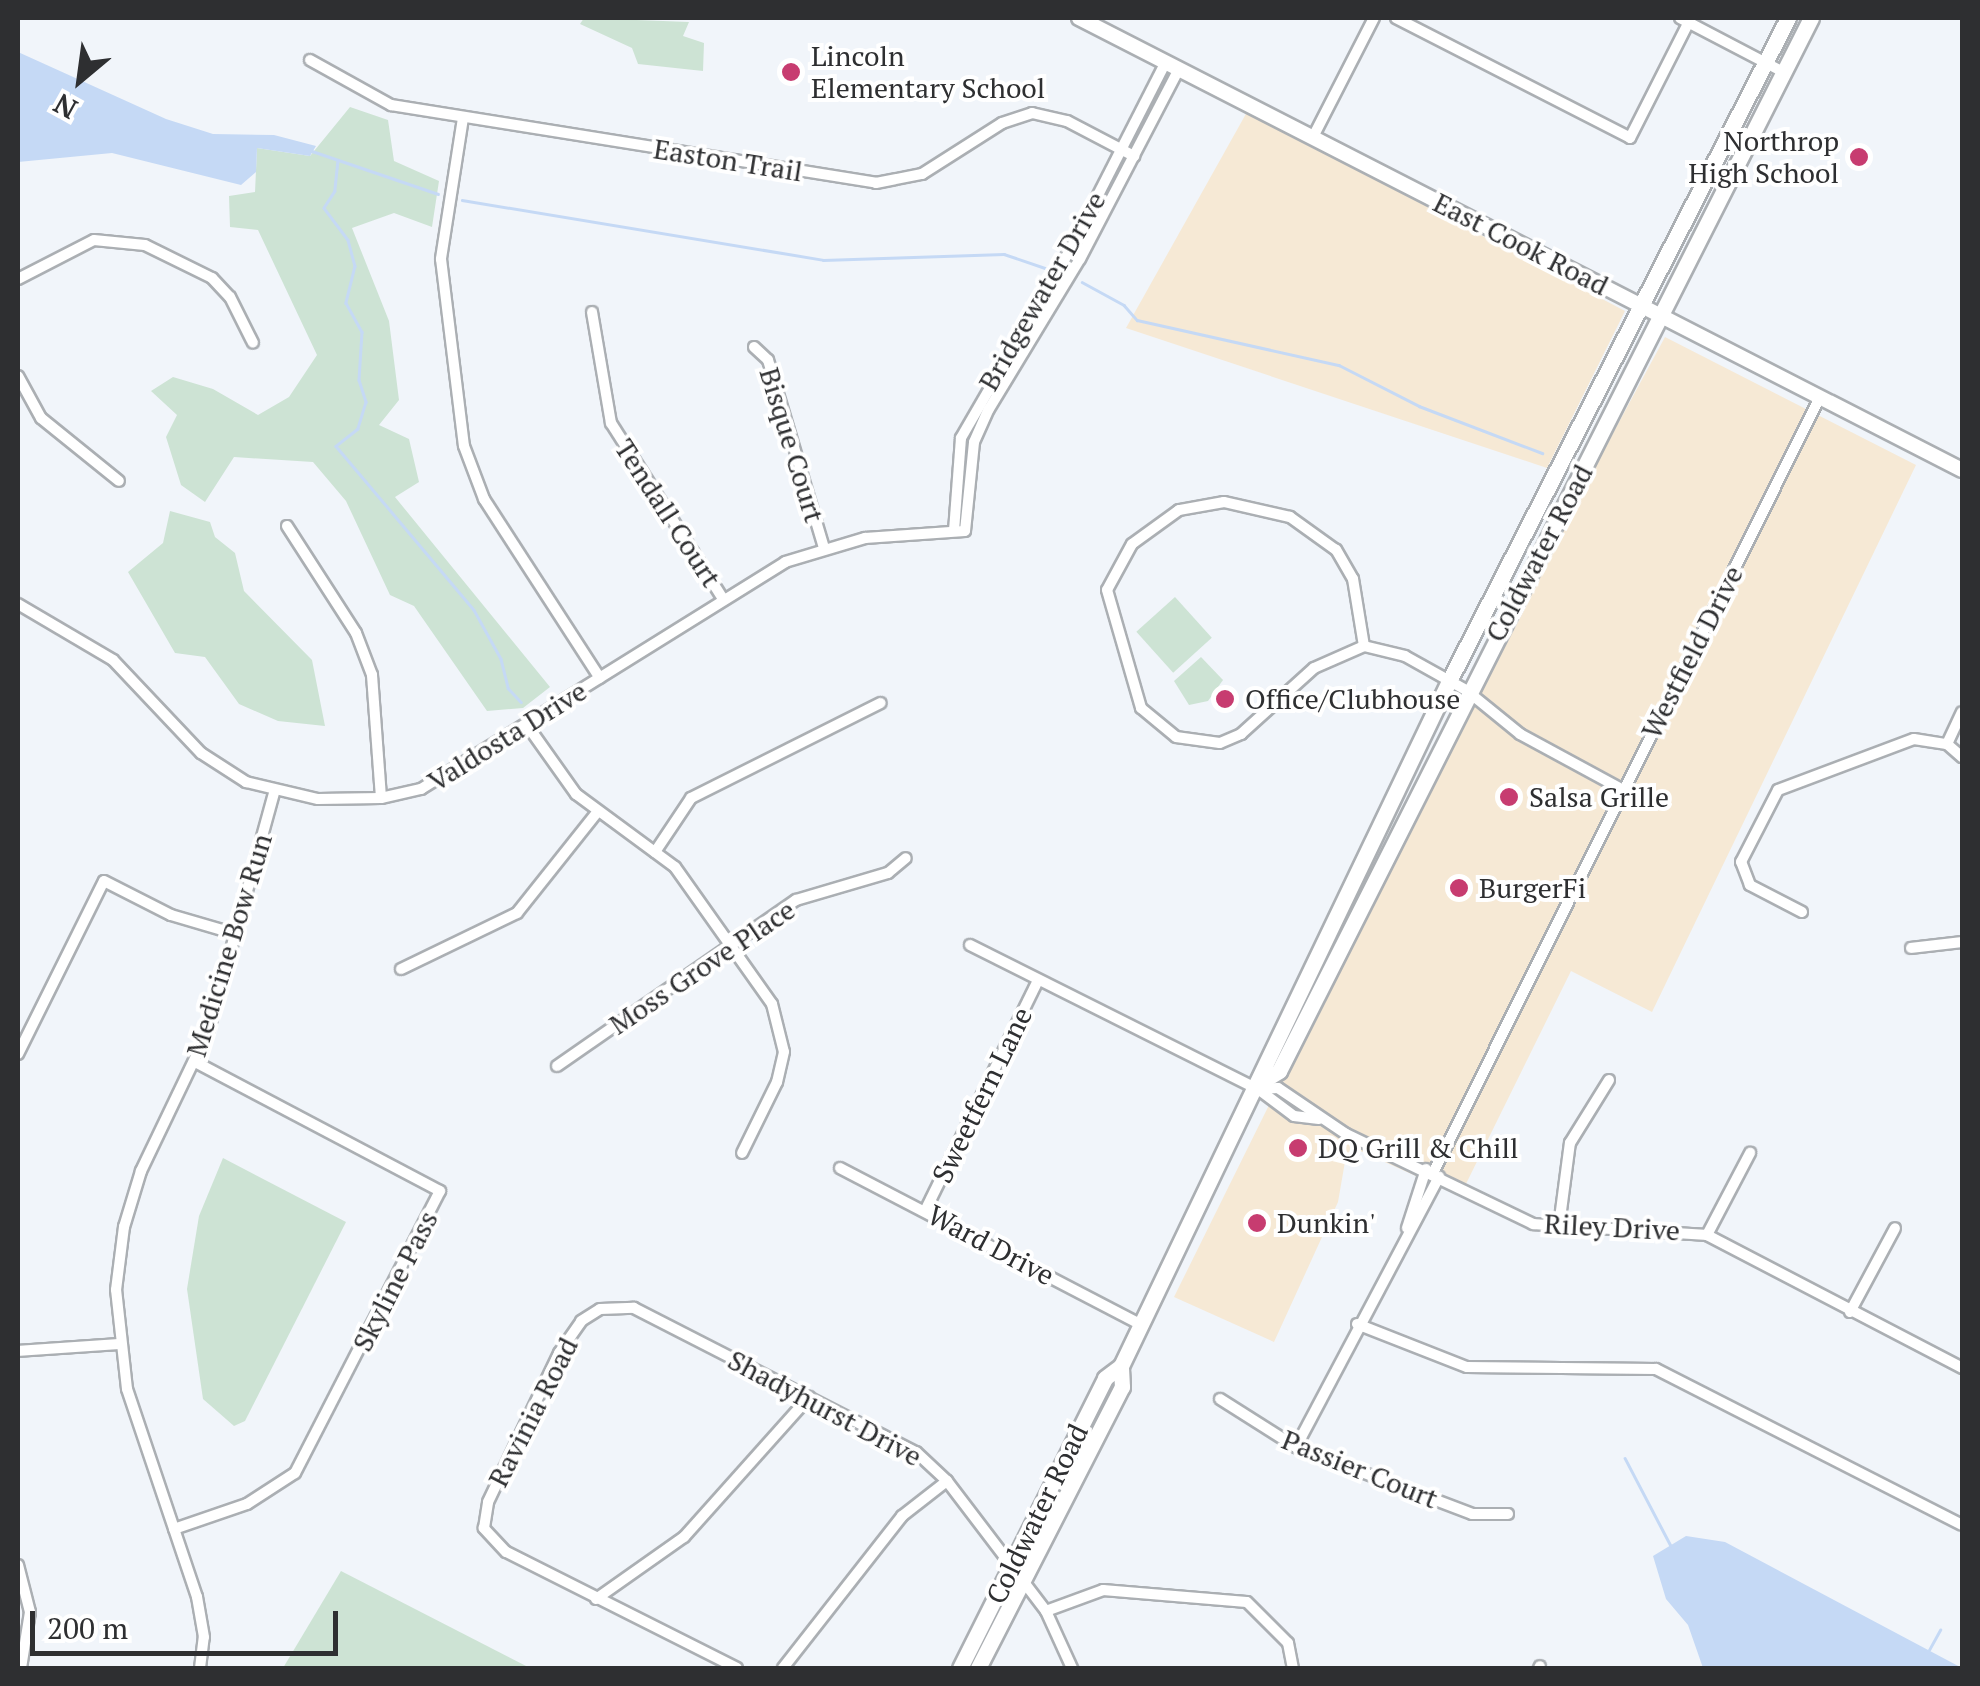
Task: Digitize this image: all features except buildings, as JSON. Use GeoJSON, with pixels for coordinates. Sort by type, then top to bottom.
{"type":"FeatureCollection","features":[{"type":"Feature","properties":{"kind":"main road","name":"East Cook Road"},"geometry":{"type":"LineString","coordinates":[[1080,18],[1962,470]]}},
{"type":"Feature","properties":{"kind":"main road","name":"Coldwater Road"},"geometry":{"type":"LineString","coordinates":[[960,1668],[1105,1378],[1121,1366],[1142,1325],[1260,1085],[1262,1064],[1449,681],[1788,18]]}},
{"type":"Feature","properties":{"kind":"main road","name":"Coldwater Road"},"geometry":{"type":"LineString","coordinates":[[1260,1085],[1279,1071],[1466,690],[1811,18]]}},
{"type":"Feature","properties":{"kind":"main road","name":"Coldwater Road"},"geometry":{"type":"LineString","coordinates":[[978,1668],[1122,1387],[1121,1366]]}},
{"type":"Feature","properties":{"kind":"street"},"geometry":{"type":"LineString","coordinates":[[1312,137],[1374,18]]}},
{"type":"Feature","properties":{"kind":"street"},"geometry":{"type":"LineString","coordinates":[[1396,18],[1630,138],[1687,19],[1785,73]]}},
{"type":"Feature","properties":{"kind":"street","name":"Easton Trail"},"geometry":{"type":"LineString","coordinates":[[310,60],[378,101],[462,118],[876,183],[922,174],[1002,123],[1032,114],[1067,121],[1128,153]]}},
{"type":"Feature","properties":{"kind":"street","name":"Bridgewater Drive"},"geometry":{"type":"LineString","coordinates":[[960,531],[982,425],[1173,65]]}},
{"type":"Feature","properties":{"kind":"street"},"geometry":{"type":"LineString","coordinates":[[462,118],[441,259],[464,446],[484,499],[600,678]]}},
{"type":"Feature","properties":{"kind":"street"},"geometry":{"type":"LineString","coordinates":[[18,279],[94,240],[145,245],[212,278],[230,297],[253,343]]}},
{"type":"Feature","properties":{"kind":"street","name":"Tendall Court"},"geometry":{"type":"LineString","coordinates":[[592,312],[611,422],[722,598]]}},
{"type":"Feature","properties":{"kind":"street","name":"Bisque Court"},"geometry":{"type":"LineString","coordinates":[[754,347],[768,360],[824,548]]}},
{"type":"Feature","properties":{"kind":"street"},"geometry":{"type":"LineString","coordinates":[[18,376],[41,418],[119,481]]}},
{"type":"Feature","properties":{"kind":"street","name":"Westfield Drive"},"geometry":{"type":"LineString","coordinates":[[1296,1447],[1819,399]]}},
{"type":"Feature","properties":{"kind":"street"},"geometry":{"type":"LineString","coordinates":[[1364,646],[1353,579],[1336,550],[1290,516],[1203,503],[1180,510],[1120,558],[1107,590],[1110,614],[1141,708],[1176,737],[1197,744],[1241,734],[1314,668],[1364,646],[1405,656],[1466,690],[1520,734],[1623,790]]}},
{"type":"Feature","properties":{"kind":"street"},"geometry":{"type":"LineString","coordinates":[[286,526],[356,634],[372,675],[381,798]]}},
{"type":"Feature","properties":{"kind":"street","name":"Valdosta Drive"},"geometry":{"type":"LineString","coordinates":[[18,604],[113,660],[200,753],[274,794],[381,798],[422,790],[722,598],[824,548],[905,532],[960,531]]}},
{"type":"Feature","properties":{"kind":"street"},"geometry":{"type":"LineString","coordinates":[[654,852],[691,798],[881,703]]}},
{"type":"Feature","properties":{"kind":"street"},"geometry":{"type":"LineString","coordinates":[[1947,744],[1962,712]]}},
{"type":"Feature","properties":{"kind":"street"},"geometry":{"type":"LineString","coordinates":[[527,725],[562,778],[691,886],[772,1004],[784,1052],[777,1082],[742,1153]]}},
{"type":"Feature","properties":{"kind":"street"},"geometry":{"type":"LineString","coordinates":[[1802,912],[1750,885],[1740,862],[1778,790],[1914,739],[1947,744],[1962,757]]}},
{"type":"Feature","properties":{"kind":"street","name":"Medicine Bow Run"},"geometry":{"type":"LineString","coordinates":[[200,1668],[204,1637],[118,1344],[124,1227],[142,1170],[195,1062],[236,934],[274,794]]}},
{"type":"Feature","properties":{"kind":"street"},"geometry":{"type":"LineString","coordinates":[[400,969],[517,913],[598,810]]}},
{"type":"Feature","properties":{"kind":"street","name":"Moss Grove Place"},"geometry":{"type":"LineString","coordinates":[[557,1066],[796,900],[888,873],[906,858]]}},
{"type":"Feature","properties":{"kind":"street"},"geometry":{"type":"LineString","coordinates":[[18,1054],[104,881],[172,915],[236,934]]}},
{"type":"Feature","properties":{"kind":"street"},"geometry":{"type":"LineString","coordinates":[[1911,948],[1962,942]]}},
{"type":"Feature","properties":{"kind":"street","name":"Riley Drive"},"geometry":{"type":"LineString","coordinates":[[970,946],[1260,1085],[1278,1088],[1318,1119],[1534,1224],[1707,1235],[1962,1368]]}},
{"type":"Feature","properties":{"kind":"street","name":"Sweetfern Lane"},"geometry":{"type":"LineString","coordinates":[[926,1209],[1038,980]]}},
{"type":"Feature","properties":{"kind":"street","name":"Skyline Pass"},"geometry":{"type":"LineString","coordinates":[[174,1529],[276,1490],[307,1456],[440,1191],[195,1062]]}},
{"type":"Feature","properties":{"kind":"street"},"geometry":{"type":"LineString","coordinates":[[1559,1226],[1570,1143],[1609,1080]]}},
{"type":"Feature","properties":{"kind":"street"},"geometry":{"type":"LineString","coordinates":[[1707,1235],[1750,1152]]}},
{"type":"Feature","properties":{"kind":"street","name":"Ward Drive"},"geometry":{"type":"LineString","coordinates":[[840,1168],[926,1209],[1142,1325]]}},
{"type":"Feature","properties":{"kind":"street"},"geometry":{"type":"LineString","coordinates":[[1850,1312],[1895,1228]]}},
{"type":"Feature","properties":{"kind":"street","name":"Shadyhurst Drive"},"geometry":{"type":"LineString","coordinates":[[600,1308],[634,1308],[916,1452],[947,1481],[1046,1611],[1072,1668]]}},
{"type":"Feature","properties":{"kind":"street","name":"Ravinia Road"},"geometry":{"type":"LineString","coordinates":[[596,1599],[506,1552],[484,1528],[488,1502],[560,1353],[581,1321],[600,1308]]}},
{"type":"Feature","properties":{"kind":"street"},"geometry":{"type":"LineString","coordinates":[[1357,1324],[1468,1367],[1656,1369],[1962,1525]]}},
{"type":"Feature","properties":{"kind":"street"},"geometry":{"type":"LineString","coordinates":[[18,1351],[118,1344]]}},
{"type":"Feature","properties":{"kind":"street"},"geometry":{"type":"LineString","coordinates":[[737,1668],[596,1599],[684,1537],[808,1397]]}},
{"type":"Feature","properties":{"kind":"street","name":"Passier Court"},"geometry":{"type":"LineString","coordinates":[[1220,1400],[1296,1447],[1472,1514],[1508,1514]]}},
{"type":"Feature","properties":{"kind":"street"},"geometry":{"type":"LineString","coordinates":[[784,1668],[902,1516],[947,1481]]}},
{"type":"Feature","properties":{"kind":"street"},"geometry":{"type":"LineString","coordinates":[[18,1565],[30,1624],[21,1668]]}},
{"type":"Feature","properties":{"kind":"street"},"geometry":{"type":"LineString","coordinates":[[1046,1611],[1103,1590],[1246,1602],[1288,1643],[1293,1668]]}},
{"type":"Feature","properties":{"kind":"shaded area"},"geometry":{"type":"Polygon","coordinates":[[[1247,112],[1625,311],[1547,468],[1126,328],[1247,112]]]}},
{"type":"Feature","properties":{"kind":"shaded area"},"geometry":{"type":"Polygon","coordinates":[[[1665,337],[1916,465],[1652,1012],[1571,971],[1460,1196],[1356,1149],[1346,1156],[1338,1202],[1274,1342],[1174,1297],[1479,681],[1665,337]]]}},
{"type":"Feature","properties":{"kind":"green space"},"geometry":{"type":"Polygon","coordinates":[[[584,18],[689,22],[683,36],[704,43],[703,71],[638,64],[632,48],[580,24],[584,18]]]}},
{"type":"Feature","properties":{"kind":"green space"},"geometry":{"type":"Polygon","coordinates":[[[350,107],[388,120],[394,161],[439,181],[432,227],[394,213],[352,228],[389,321],[399,400],[379,425],[409,439],[419,482],[395,497],[550,687],[523,708],[487,711],[414,606],[390,595],[346,501],[313,462],[234,457],[205,502],[181,485],[166,437],[177,415],[151,391],[173,377],[213,389],[258,415],[289,397],[317,355],[258,230],[230,227],[229,196],[255,192],[257,148],[310,156],[350,107]]]}},
{"type":"Feature","properties":{"kind":"green space"},"geometry":{"type":"Polygon","coordinates":[[[170,511],[210,522],[215,537],[235,553],[244,591],[312,660],[325,726],[278,721],[239,704],[205,657],[175,653],[128,572],[163,543],[170,511]]]}},
{"type":"Feature","properties":{"kind":"green space"},"geometry":{"type":"Polygon","coordinates":[[[1175,597],[1212,638],[1173,673],[1136,632],[1175,597]]]}},
{"type":"Feature","properties":{"kind":"green space"},"geometry":{"type":"Polygon","coordinates":[[[1201,657],[1223,680],[1208,701],[1189,705],[1174,681],[1201,657]]]}},
{"type":"Feature","properties":{"kind":"green space"},"geometry":{"type":"Polygon","coordinates":[[[223,1158],[346,1222],[245,1421],[234,1426],[203,1399],[187,1289],[199,1216],[223,1158]]]}},
{"type":"Feature","properties":{"kind":"green space"},"geometry":{"type":"Polygon","coordinates":[[[341,1571],[530,1668],[283,1668],[341,1571]]]}},
{"type":"Feature","properties":{"kind":"water"},"geometry":{"type":"Polygon","coordinates":[[[18,52],[166,119],[213,134],[274,135],[316,146],[310,156],[257,148],[256,172],[241,185],[112,153],[18,162],[18,52]]]}},
{"type":"Feature","properties":{"kind":"water"},"geometry":{"type":"Polygon","coordinates":[[[1686,1536],[1725,1542],[1962,1668],[1703,1668],[1688,1625],[1666,1599],[1653,1556],[1686,1536]]]}},
{"type":"Feature","properties":{"kind":"waterway"},"geometry":{"type":"LineString","coordinates":[[312,151],[438,194]]}},
{"type":"Feature","properties":{"kind":"waterway"},"geometry":{"type":"LineString","coordinates":[[338,160],[335,191],[324,208],[348,240],[355,266],[346,303],[362,332],[359,380],[366,402],[358,429],[336,446],[474,610],[501,659],[508,688],[521,702]]}},
{"type":"Feature","properties":{"kind":"waterway"},"geometry":{"type":"LineString","coordinates":[[462,200],[823,260],[1004,254],[1048,269]]}},
{"type":"Feature","properties":{"kind":"waterway"},"geometry":{"type":"LineString","coordinates":[[1082,282],[1124,305],[1137,320],[1339,365],[1419,406],[1542,453]]}},
{"type":"Feature","properties":{"kind":"waterway"},"geometry":{"type":"LineString","coordinates":[[1625,1458],[1671,1546]]}},
{"type":"Feature","properties":{"kind":"waterway"},"geometry":{"type":"LineString","coordinates":[[1929,1650],[1940,1630]]}},
{"type":"Feature","properties":{"kind":"place","name":"Lincoln Elementary School"},"geometry":{"type":"Point","coordinates":[791,72]}},
{"type":"Feature","properties":{"kind":"place","name":"Northrop High School"},"geometry":{"type":"Point","coordinates":[1859,157]}},
{"type":"Feature","properties":{"kind":"place","name":"Office/Clubhouse"},"geometry":{"type":"Point","coordinates":[1225,699]}},
{"type":"Feature","properties":{"kind":"place","name":"Salsa Grille"},"geometry":{"type":"Point","coordinates":[1509,797]}},
{"type":"Feature","properties":{"kind":"place","name":"BurgerFi"},"geometry":{"type":"Point","coordinates":[1459,888]}},
{"type":"Feature","properties":{"kind":"place","name":"DQ Grill & Chill"},"geometry":{"type":"Point","coordinates":[1298,1148]}},
{"type":"Feature","properties":{"kind":"place","name":"Dunkin'"},"geometry":{"type":"Point","coordinates":[1257,1223]}}]}
